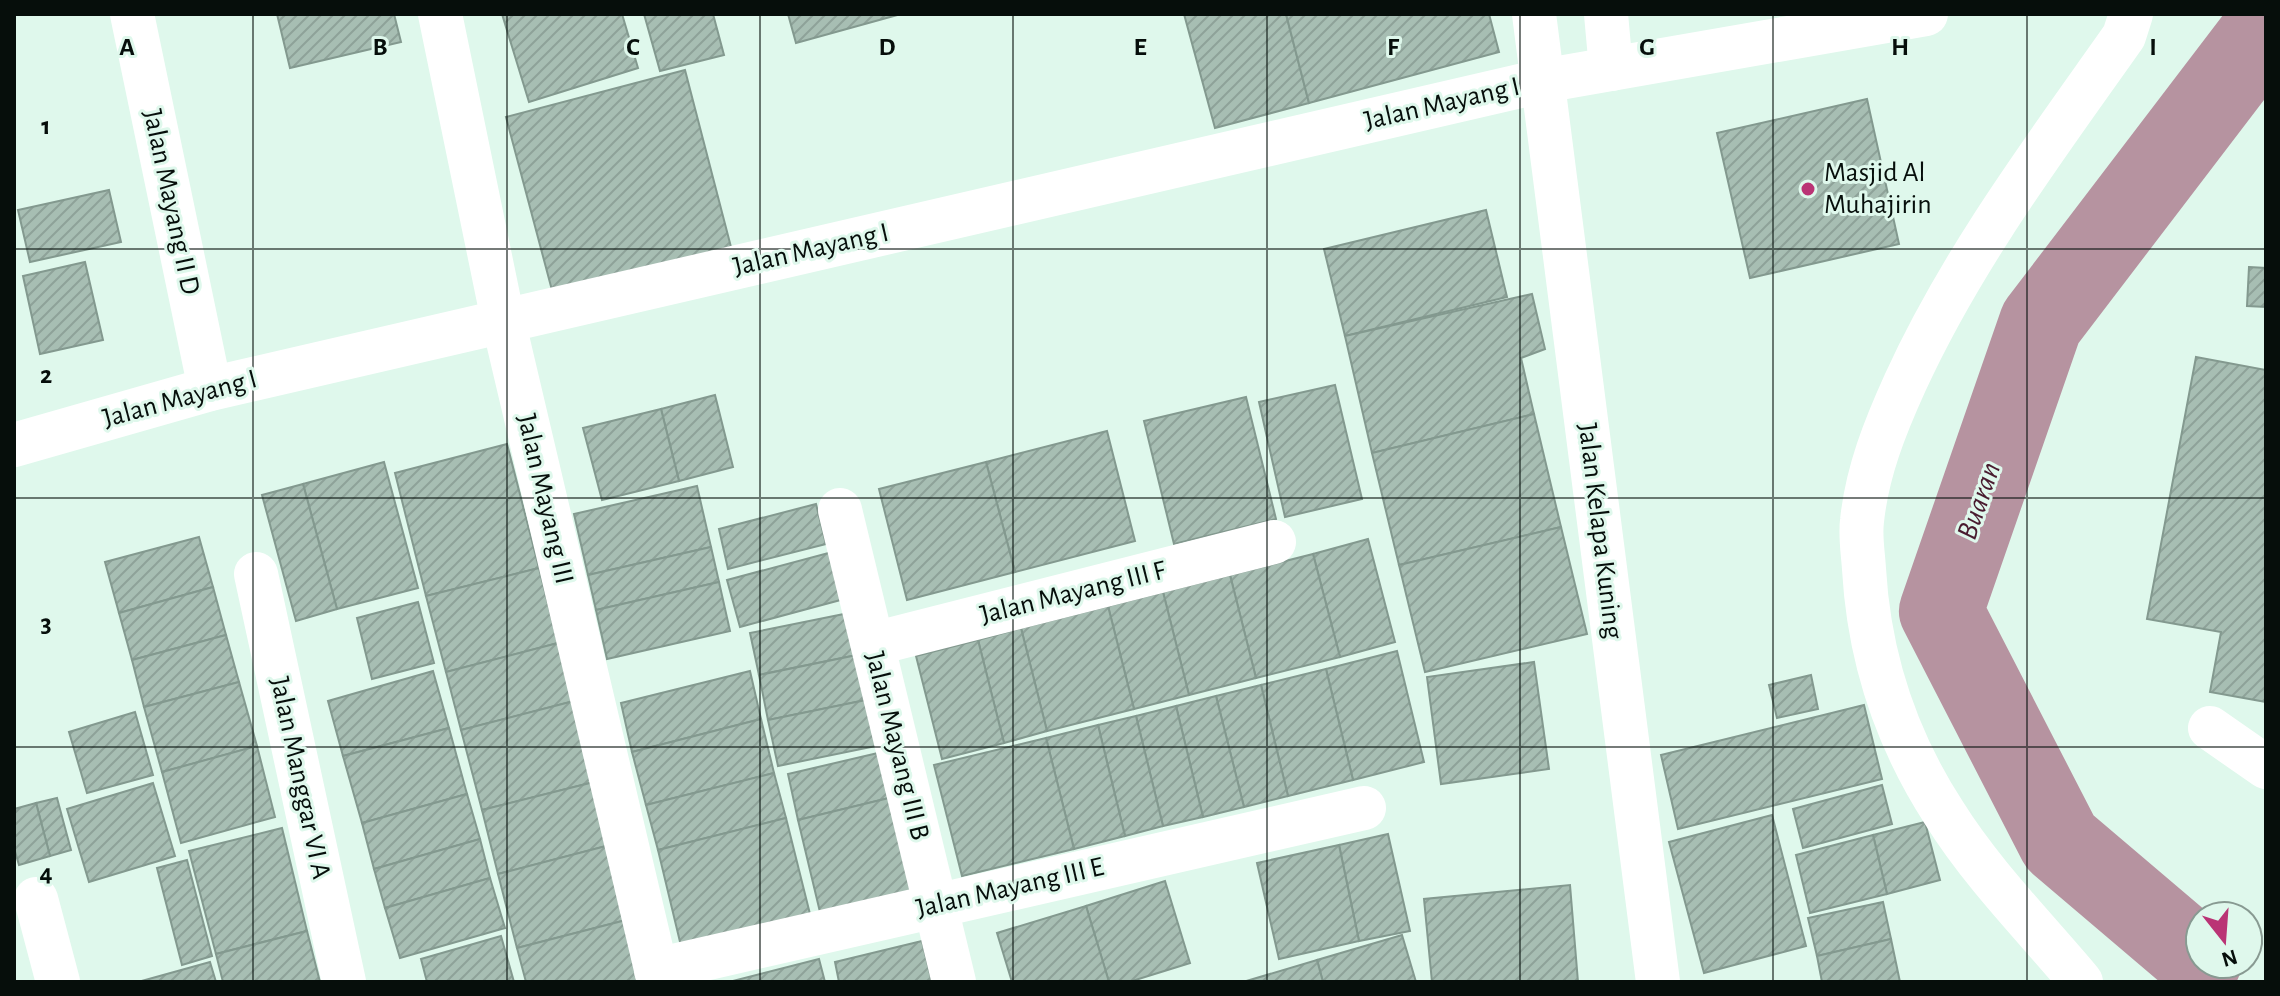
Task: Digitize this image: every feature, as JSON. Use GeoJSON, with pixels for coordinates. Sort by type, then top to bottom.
{"type":"FeatureCollection","features":[{"type":"Feature","properties":{"kind":"street","name":"Jalan Mayang II D"},"geometry":{"type":"LineString","coordinates":[[132,14],[210,389]]}},
{"type":"Feature","properties":{"kind":"street","name":"Jalan Mayang III"},"geometry":{"type":"LineString","coordinates":[[440,14],[503,320],[657,976]]}},
{"type":"Feature","properties":{"kind":"street","name":"Jalan Kelapa Kuning"},"geometry":{"type":"LineString","coordinates":[[1534,14],[1658,982]]}},
{"type":"Feature","properties":{"kind":"street"},"geometry":{"type":"LineString","coordinates":[[1606,14],[1611,69]]}},
{"type":"Feature","properties":{"kind":"street","name":"Jalan Mayang I"},"geometry":{"type":"LineString","coordinates":[[14,445],[210,389],[1542,81],[1926,14]]}},
{"type":"Feature","properties":{"kind":"street"},"geometry":{"type":"LineString","coordinates":[[2081,982],[1973,855],[1944,814],[1910,754],[1883,686],[1866,611],[1862,521],[1879,441],[1933,322],[2004,205],[2124,36],[2131,14]]}},
{"type":"Feature","properties":{"kind":"street","name":"Jalan Mayang III B"},"geometry":{"type":"LineString","coordinates":[[840,510],[954,982]]}},
{"type":"Feature","properties":{"kind":"street","name":"Jalan Mayang III F"},"geometry":{"type":"LineString","coordinates":[[873,644],[1274,542]]}},
{"type":"Feature","properties":{"kind":"street","name":"Jalan Manggar VI A"},"geometry":{"type":"LineString","coordinates":[[256,574],[344,982]]}},
{"type":"Feature","properties":{"kind":"street"},"geometry":{"type":"LineString","coordinates":[[2210,728],[2266,767]]}},
{"type":"Feature","properties":{"kind":"street","name":"Jalan Mayang III E"},"geometry":{"type":"LineString","coordinates":[[657,976],[936,905],[1364,808]]}},
{"type":"Feature","properties":{"kind":"street"},"geometry":{"type":"LineString","coordinates":[[36,899],[58,982]]}},
{"type":"Feature","properties":{"kind":"building"},"geometry":{"type":"Polygon","coordinates":[[[277,14],[394,14],[401,42],[290,68],[277,14]]]}},
{"type":"Feature","properties":{"kind":"building"},"geometry":{"type":"Polygon","coordinates":[[[502,14],[622,14],[638,68],[529,102],[502,14]]]}},
{"type":"Feature","properties":{"kind":"building"},"geometry":{"type":"Polygon","coordinates":[[[644,14],[713,14],[724,55],[660,71],[644,14]]]}},
{"type":"Feature","properties":{"kind":"building"},"geometry":{"type":"Polygon","coordinates":[[[788,14],[901,14],[796,43],[788,14]]]}},
{"type":"Feature","properties":{"kind":"building"},"geometry":{"type":"Polygon","coordinates":[[[1184,14],[1286,14],[1309,103],[1215,128],[1184,14]]]}},
{"type":"Feature","properties":{"kind":"building"},"geometry":{"type":"Polygon","coordinates":[[[1286,14],[1489,14],[1499,52],[1309,103],[1286,14]]]}},
{"type":"Feature","properties":{"kind":"building"},"geometry":{"type":"Polygon","coordinates":[[[685,70],[731,247],[553,294],[506,117],[685,70]]]}},
{"type":"Feature","properties":{"kind":"building","name":"Masjid Al Muhajirin"},"geometry":{"type":"Polygon","coordinates":[[[1867,99],[1899,244],[1750,278],[1717,133],[1867,99]]]}},
{"type":"Feature","properties":{"kind":"building"},"geometry":{"type":"Polygon","coordinates":[[[109,190],[121,242],[30,262],[18,210],[109,190]]]}},
{"type":"Feature","properties":{"kind":"building"},"geometry":{"type":"Polygon","coordinates":[[[1486,210],[1507,297],[1345,336],[1324,249],[1486,210]]]}},
{"type":"Feature","properties":{"kind":"building"},"geometry":{"type":"Polygon","coordinates":[[[85,262],[103,340],[40,354],[23,276],[85,262]]]}},
{"type":"Feature","properties":{"kind":"building"},"geometry":{"type":"Polygon","coordinates":[[[2249,267],[2266,268],[2266,307],[2247,306],[2249,267]]]}},
{"type":"Feature","properties":{"kind":"building"},"geometry":{"type":"Polygon","coordinates":[[[1532,294],[1545,349],[1521,358],[1534,414],[1372,453],[1345,336],[1532,294]]]}},
{"type":"Feature","properties":{"kind":"building"},"geometry":{"type":"Polygon","coordinates":[[[2196,357],[2266,370],[2266,702],[2210,692],[2221,632],[2147,619],[2196,357]]]}},
{"type":"Feature","properties":{"kind":"building"},"geometry":{"type":"Polygon","coordinates":[[[1335,385],[1362,499],[1285,517],[1259,402],[1335,385]]]}},
{"type":"Feature","properties":{"kind":"building"},"geometry":{"type":"Polygon","coordinates":[[[715,395],[733,467],[679,481],[661,409],[715,395]]]}},
{"type":"Feature","properties":{"kind":"building"},"geometry":{"type":"Polygon","coordinates":[[[1246,397],[1276,519],[1174,544],[1144,421],[1246,397]]]}},
{"type":"Feature","properties":{"kind":"building"},"geometry":{"type":"Polygon","coordinates":[[[661,409],[679,481],[602,500],[583,428],[661,409]]]}},
{"type":"Feature","properties":{"kind":"building"},"geometry":{"type":"Polygon","coordinates":[[[1534,414],[1561,527],[1399,565],[1372,453],[1534,414]]]}},
{"type":"Feature","properties":{"kind":"building"},"geometry":{"type":"Polygon","coordinates":[[[1107,431],[1135,541],[1015,572],[986,462],[1107,431]]]}},
{"type":"Feature","properties":{"kind":"building"},"geometry":{"type":"Polygon","coordinates":[[[507,444],[539,568],[426,596],[395,473],[507,444]]]}},
{"type":"Feature","properties":{"kind":"building"},"geometry":{"type":"Polygon","coordinates":[[[384,462],[418,588],[337,609],[303,484],[384,462]]]}},
{"type":"Feature","properties":{"kind":"building"},"geometry":{"type":"Polygon","coordinates":[[[986,462],[1015,572],[907,600],[879,489],[986,462]]]}},
{"type":"Feature","properties":{"kind":"building"},"geometry":{"type":"Polygon","coordinates":[[[303,484],[337,609],[296,621],[262,495],[303,484]]]}},
{"type":"Feature","properties":{"kind":"building"},"geometry":{"type":"Polygon","coordinates":[[[697,486],[711,547],[588,575],[574,514],[697,486]]]}},
{"type":"Feature","properties":{"kind":"building"},"geometry":{"type":"Polygon","coordinates":[[[816,504],[826,544],[728,569],[719,529],[816,504]]]}},
{"type":"Feature","properties":{"kind":"building"},"geometry":{"type":"Polygon","coordinates":[[[1561,527],[1587,634],[1425,672],[1399,565],[1561,527]]]}},
{"type":"Feature","properties":{"kind":"building"},"geometry":{"type":"Polygon","coordinates":[[[199,537],[213,587],[119,613],[105,562],[199,537]]]}},
{"type":"Feature","properties":{"kind":"building"},"geometry":{"type":"Polygon","coordinates":[[[1368,539],[1395,642],[1340,657],[1313,554],[1368,539]]]}},
{"type":"Feature","properties":{"kind":"building"},"geometry":{"type":"Polygon","coordinates":[[[711,547],[719,582],[596,610],[588,575],[711,547]]]}},
{"type":"Feature","properties":{"kind":"building"},"geometry":{"type":"Polygon","coordinates":[[[836,551],[848,598],[740,627],[727,580],[836,551]]]}},
{"type":"Feature","properties":{"kind":"building"},"geometry":{"type":"Polygon","coordinates":[[[1313,554],[1340,657],[1256,678],[1230,575],[1313,554]]]}},
{"type":"Feature","properties":{"kind":"building"},"geometry":{"type":"Polygon","coordinates":[[[539,568],[558,643],[446,672],[426,596],[539,568]]]}},
{"type":"Feature","properties":{"kind":"building"},"geometry":{"type":"Polygon","coordinates":[[[1230,575],[1256,678],[1189,695],[1163,592],[1230,575]]]}},
{"type":"Feature","properties":{"kind":"building"},"geometry":{"type":"Polygon","coordinates":[[[719,582],[730,631],[607,659],[596,610],[719,582]]]}},
{"type":"Feature","properties":{"kind":"building"},"geometry":{"type":"Polygon","coordinates":[[[213,587],[226,635],[132,660],[119,613],[213,587]]]}},
{"type":"Feature","properties":{"kind":"building"},"geometry":{"type":"Polygon","coordinates":[[[1163,592],[1189,695],[1134,709],[1108,606],[1163,592]]]}},
{"type":"Feature","properties":{"kind":"building"},"geometry":{"type":"Polygon","coordinates":[[[418,602],[434,663],[372,679],[357,618],[418,602]]]}},
{"type":"Feature","properties":{"kind":"building"},"geometry":{"type":"Polygon","coordinates":[[[1108,606],[1134,709],[1047,731],[1021,628],[1108,606]]]}},
{"type":"Feature","properties":{"kind":"building"},"geometry":{"type":"Polygon","coordinates":[[[849,613],[857,655],[759,675],[750,633],[849,613]]]}},
{"type":"Feature","properties":{"kind":"building"},"geometry":{"type":"Polygon","coordinates":[[[1021,628],[1047,731],[1004,743],[978,640],[1021,628]]]}},
{"type":"Feature","properties":{"kind":"building"},"geometry":{"type":"Polygon","coordinates":[[[226,635],[239,682],[144,707],[132,660],[226,635]]]}},
{"type":"Feature","properties":{"kind":"building"},"geometry":{"type":"Polygon","coordinates":[[[978,640],[1004,743],[942,759],[916,656],[978,640]]]}},
{"type":"Feature","properties":{"kind":"building"},"geometry":{"type":"Polygon","coordinates":[[[558,643],[574,701],[461,730],[446,672],[558,643]]]}},
{"type":"Feature","properties":{"kind":"building"},"geometry":{"type":"Polygon","coordinates":[[[1397,651],[1424,762],[1353,780],[1326,669],[1397,651]]]}},
{"type":"Feature","properties":{"kind":"building"},"geometry":{"type":"Polygon","coordinates":[[[857,655],[866,700],[768,720],[759,675],[857,655]]]}},
{"type":"Feature","properties":{"kind":"building"},"geometry":{"type":"Polygon","coordinates":[[[1534,662],[1549,769],[1441,784],[1427,677],[1534,662]]]}},
{"type":"Feature","properties":{"kind":"building"},"geometry":{"type":"Polygon","coordinates":[[[1326,669],[1353,780],[1288,796],[1261,685],[1326,669]]]}},
{"type":"Feature","properties":{"kind":"building"},"geometry":{"type":"Polygon","coordinates":[[[433,671],[449,728],[343,756],[328,701],[433,671]]]}},
{"type":"Feature","properties":{"kind":"building"},"geometry":{"type":"Polygon","coordinates":[[[750,671],[761,719],[632,752],[621,703],[750,671]]]}},
{"type":"Feature","properties":{"kind":"building"},"geometry":{"type":"Polygon","coordinates":[[[1811,675],[1818,709],[1777,718],[1769,685],[1811,675]]]}},
{"type":"Feature","properties":{"kind":"building"},"geometry":{"type":"Polygon","coordinates":[[[239,682],[257,746],[162,772],[144,707],[239,682]]]}},
{"type":"Feature","properties":{"kind":"building"},"geometry":{"type":"Polygon","coordinates":[[[1261,685],[1288,796],[1244,807],[1216,696],[1261,685]]]}},
{"type":"Feature","properties":{"kind":"building"},"geometry":{"type":"Polygon","coordinates":[[[1216,696],[1244,807],[1203,817],[1176,706],[1216,696]]]}},
{"type":"Feature","properties":{"kind":"building"},"geometry":{"type":"Polygon","coordinates":[[[866,700],[876,746],[778,766],[768,720],[866,700]]]}},
{"type":"Feature","properties":{"kind":"building"},"geometry":{"type":"Polygon","coordinates":[[[574,701],[594,782],[482,810],[461,730],[574,701]]]}},
{"type":"Feature","properties":{"kind":"building"},"geometry":{"type":"Polygon","coordinates":[[[1864,705],[1882,779],[1678,829],[1661,755],[1864,705]]]}},
{"type":"Feature","properties":{"kind":"building"},"geometry":{"type":"Polygon","coordinates":[[[1176,706],[1203,817],[1163,826],[1136,716],[1176,706]]]}},
{"type":"Feature","properties":{"kind":"building"},"geometry":{"type":"Polygon","coordinates":[[[135,712],[153,775],[87,793],[69,732],[135,712]]]}},
{"type":"Feature","properties":{"kind":"building"},"geometry":{"type":"Polygon","coordinates":[[[1136,716],[1163,826],[1125,836],[1098,725],[1136,716]]]}},
{"type":"Feature","properties":{"kind":"building"},"geometry":{"type":"Polygon","coordinates":[[[761,719],[774,773],[646,805],[632,752],[761,719]]]}},
{"type":"Feature","properties":{"kind":"building"},"geometry":{"type":"Polygon","coordinates":[[[1098,725],[1125,836],[1074,849],[1046,738],[1098,725]]]}},
{"type":"Feature","properties":{"kind":"building"},"geometry":{"type":"Polygon","coordinates":[[[449,728],[467,794],[362,823],[343,756],[449,728]]]}},
{"type":"Feature","properties":{"kind":"building"},"geometry":{"type":"Polygon","coordinates":[[[1046,738],[1074,849],[962,876],[934,765],[1046,738]]]}},
{"type":"Feature","properties":{"kind":"building"},"geometry":{"type":"Polygon","coordinates":[[[257,746],[275,817],[181,843],[162,772],[257,746]]]}},
{"type":"Feature","properties":{"kind":"building"},"geometry":{"type":"Polygon","coordinates":[[[878,753],[889,798],[798,820],[788,774],[878,753]]]}},
{"type":"Feature","properties":{"kind":"building"},"geometry":{"type":"Polygon","coordinates":[[[774,773],[786,818],[658,850],[646,805],[774,773]]]}},
{"type":"Feature","properties":{"kind":"building"},"geometry":{"type":"Polygon","coordinates":[[[594,782],[610,845],[498,874],[482,810],[594,782]]]}},
{"type":"Feature","properties":{"kind":"building"},"geometry":{"type":"Polygon","coordinates":[[[153,783],[175,856],[89,882],[67,809],[153,783]]]}},
{"type":"Feature","properties":{"kind":"building"},"geometry":{"type":"Polygon","coordinates":[[[1882,785],[1892,824],[1803,848],[1793,809],[1882,785]]]}},
{"type":"Feature","properties":{"kind":"building"},"geometry":{"type":"Polygon","coordinates":[[[467,794],[480,839],[374,869],[362,823],[467,794]]]}},
{"type":"Feature","properties":{"kind":"building"},"geometry":{"type":"Polygon","coordinates":[[[57,798],[71,850],[50,856],[36,803],[57,798]]]}},
{"type":"Feature","properties":{"kind":"building"},"geometry":{"type":"Polygon","coordinates":[[[889,798],[911,891],[820,912],[798,820],[889,798]]]}},
{"type":"Feature","properties":{"kind":"building"},"geometry":{"type":"Polygon","coordinates":[[[36,803],[50,856],[19,865],[14,848],[14,809],[36,803]]]}},
{"type":"Feature","properties":{"kind":"building"},"geometry":{"type":"Polygon","coordinates":[[[1772,815],[1806,946],[1704,973],[1669,842],[1772,815]]]}},
{"type":"Feature","properties":{"kind":"building"},"geometry":{"type":"Polygon","coordinates":[[[786,818],[810,914],[681,946],[658,850],[786,818]]]}},
{"type":"Feature","properties":{"kind":"building"},"geometry":{"type":"Polygon","coordinates":[[[1925,822],[1940,880],[1887,894],[1873,835],[1925,822]]]}},
{"type":"Feature","properties":{"kind":"building"},"geometry":{"type":"Polygon","coordinates":[[[282,828],[307,931],[216,954],[189,851],[282,828]]]}},
{"type":"Feature","properties":{"kind":"building"},"geometry":{"type":"Polygon","coordinates":[[[1388,834],[1410,931],[1359,941],[1339,845],[1388,834]]]}},
{"type":"Feature","properties":{"kind":"building"},"geometry":{"type":"Polygon","coordinates":[[[1873,835],[1887,894],[1810,913],[1796,855],[1873,835]]]}},
{"type":"Feature","properties":{"kind":"building"},"geometry":{"type":"Polygon","coordinates":[[[480,839],[490,878],[385,908],[374,869],[480,839]]]}},
{"type":"Feature","properties":{"kind":"building"},"geometry":{"type":"Polygon","coordinates":[[[610,845],[630,919],[517,948],[498,874],[610,845]]]}},
{"type":"Feature","properties":{"kind":"building"},"geometry":{"type":"Polygon","coordinates":[[[1339,845],[1359,941],[1279,959],[1257,863],[1339,845]]]}},
{"type":"Feature","properties":{"kind":"building"},"geometry":{"type":"Polygon","coordinates":[[[187,860],[212,956],[182,965],[157,868],[187,860]]]}},
{"type":"Feature","properties":{"kind":"building"},"geometry":{"type":"Polygon","coordinates":[[[490,878],[505,928],[400,958],[385,908],[490,878]]]}},
{"type":"Feature","properties":{"kind":"building"},"geometry":{"type":"Polygon","coordinates":[[[1165,881],[1190,963],[1129,982],[1109,982],[1086,906],[1165,881]]]}},
{"type":"Feature","properties":{"kind":"building"},"geometry":{"type":"Polygon","coordinates":[[[1570,885],[1578,982],[1432,982],[1424,899],[1570,885]]]}},
{"type":"Feature","properties":{"kind":"building"},"geometry":{"type":"Polygon","coordinates":[[[1883,902],[1891,939],[1817,956],[1808,918],[1883,902]]]}},
{"type":"Feature","properties":{"kind":"building"},"geometry":{"type":"Polygon","coordinates":[[[1086,906],[1109,982],[1012,982],[997,933],[1086,906]]]}},
{"type":"Feature","properties":{"kind":"building"},"geometry":{"type":"Polygon","coordinates":[[[630,919],[645,982],[526,982],[517,948],[630,919]]]}},
{"type":"Feature","properties":{"kind":"building"},"geometry":{"type":"Polygon","coordinates":[[[307,931],[320,982],[223,982],[216,954],[307,931]]]}},
{"type":"Feature","properties":{"kind":"building"},"geometry":{"type":"Polygon","coordinates":[[[1402,935],[1416,982],[1323,982],[1317,960],[1402,935]]]}},
{"type":"Feature","properties":{"kind":"building"},"geometry":{"type":"Polygon","coordinates":[[[501,936],[514,982],[427,982],[421,959],[501,936]]]}},
{"type":"Feature","properties":{"kind":"building"},"geometry":{"type":"Polygon","coordinates":[[[1891,939],[1900,982],[1822,982],[1817,956],[1891,939]]]}},
{"type":"Feature","properties":{"kind":"building"},"geometry":{"type":"Polygon","coordinates":[[[922,941],[932,982],[839,982],[835,962],[922,941]]]}},
{"type":"Feature","properties":{"kind":"building"},"geometry":{"type":"Polygon","coordinates":[[[819,959],[825,982],[729,982],[819,959]]]}},
{"type":"Feature","properties":{"kind":"building"},"geometry":{"type":"Polygon","coordinates":[[[1317,960],[1323,982],[1243,982],[1317,960]]]}},
{"type":"Feature","properties":{"kind":"building"},"geometry":{"type":"Polygon","coordinates":[[[210,962],[216,982],[138,982],[210,962]]]}},
{"type":"Feature","properties":{"kind":"waterway","name":"Buaran"},"geometry":{"type":"LineString","coordinates":[[2184,947],[2060,842],[1941,611],[2041,323],[2266,28]]}},
{"type":"Feature","properties":{"kind":"place","name":"Masjid Al Muhajirin"},"geometry":{"type":"Point","coordinates":[1808,189]}}]}
